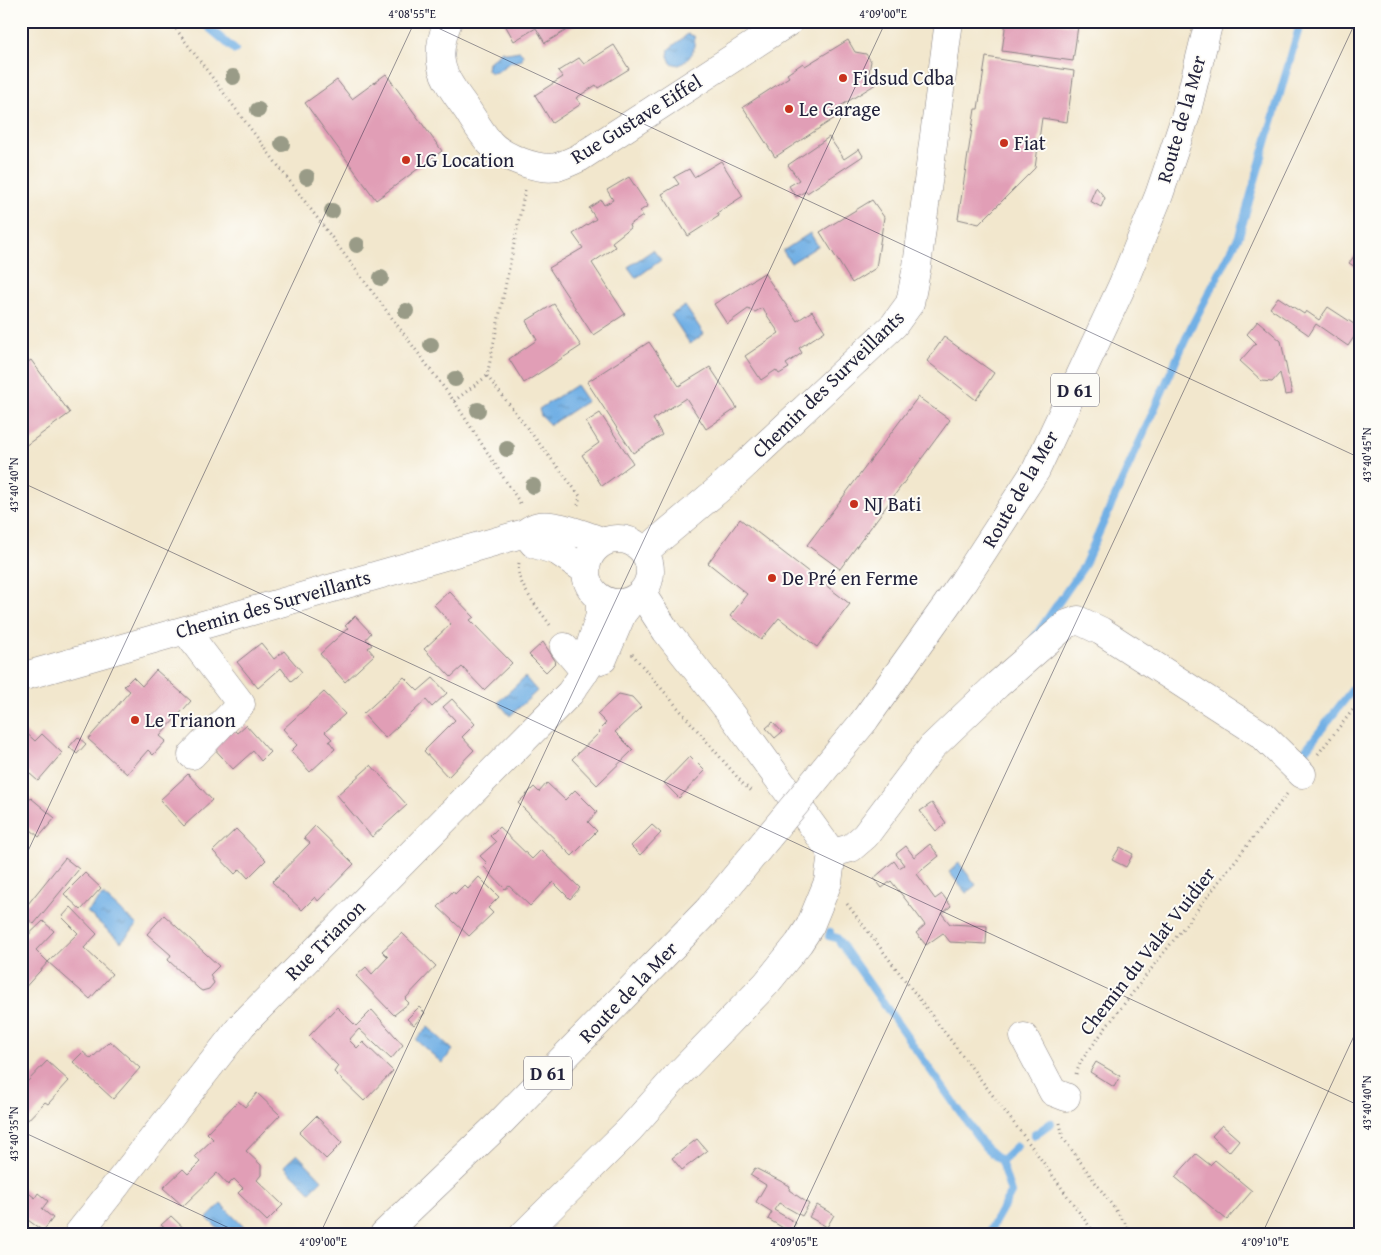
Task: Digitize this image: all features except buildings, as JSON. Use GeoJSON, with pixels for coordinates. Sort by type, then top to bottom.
{"type":"FeatureCollection","features":[{"type":"Feature","properties":{"kind":"street","name":"Rue Gustave Eiffel"},"geometry":{"type":"LineString","coordinates":[[448,21],[443,33],[439,58],[444,77],[491,144],[511,157],[530,164],[556,167],[578,158],[790,21]]}},
{"type":"Feature","properties":{"kind":"street","name":"Chemin des Surveillants"},"geometry":{"type":"LineString","coordinates":[[644,552],[719,489],[872,347],[894,325],[910,303],[917,266],[949,21]]}},
{"type":"Feature","properties":{"kind":"street","name":"Route de la Mer"},"geometry":{"type":"LineString","coordinates":[[384,1234],[500,1123],[709,909],[864,721],[963,582],[1031,477],[1122,286],[1159,195],[1186,115],[1209,21]]}},
{"type":"Feature","properties":{"kind":"street","name":"Chemin des Surveillants"},"geometry":{"type":"LineString","coordinates":[[21,677],[524,533],[537,526],[546,526],[588,536],[604,542]]}},
{"type":"Feature","properties":{"kind":"street"},"geometry":{"type":"LineString","coordinates":[[524,533],[534,544],[557,551],[585,570]]}},
{"type":"Feature","properties":{"kind":"street"},"geometry":{"type":"LineString","coordinates":[[614,539],[626,540],[644,552],[649,562],[650,573],[648,584],[637,597],[610,603],[600,598],[589,586],[585,570],[591,553],[604,542],[614,539]]}},
{"type":"Feature","properties":{"kind":"street"},"geometry":{"type":"LineString","coordinates":[[524,1234],[630,1129],[675,1078],[771,978],[810,926],[828,882],[832,853],[738,724],[666,631],[637,597]]}},
{"type":"Feature","properties":{"kind":"street","name":"Rue Trianon"},"geometry":{"type":"LineString","coordinates":[[78,1234],[242,1025],[570,693],[588,668],[603,659],[622,614],[637,597]]}},
{"type":"Feature","properties":{"kind":"street","name":"Rue Trianon"},"geometry":{"type":"LineString","coordinates":[[588,668],[588,653],[600,616],[600,598]]}},
{"type":"Feature","properties":{"kind":"street"},"geometry":{"type":"LineString","coordinates":[[832,853],[851,848],[865,836],[932,747],[1067,624],[1078,620],[1101,631],[1262,735],[1302,774]]}},
{"type":"Feature","properties":{"kind":"street"},"geometry":{"type":"LineString","coordinates":[[185,630],[241,704],[192,755]]}},
{"type":"Feature","properties":{"kind":"street"},"geometry":{"type":"LineString","coordinates":[[564,646],[588,668]]}},
{"type":"Feature","properties":{"kind":"street"},"geometry":{"type":"LineString","coordinates":[[1024,1037],[1053,1092],[1066,1097]]}},
{"type":"Feature","properties":{"kind":"path"},"geometry":{"type":"LineString","coordinates":[[170,21],[454,401],[517,495],[524,533],[517,571],[520,580],[564,646]]}},
{"type":"Feature","properties":{"kind":"path"},"geometry":{"type":"LineString","coordinates":[[454,401],[487,376],[530,164]]}},
{"type":"Feature","properties":{"kind":"path"},"geometry":{"type":"LineString","coordinates":[[487,376],[580,496],[576,510]]}},
{"type":"Feature","properties":{"kind":"path"},"geometry":{"type":"LineString","coordinates":[[627,652],[634,656],[744,785],[757,794]]}},
{"type":"Feature","properties":{"kind":"path","name":"Chemin du Valat Vuidier"},"geometry":{"type":"LineString","coordinates":[[1134,1234],[1063,1138],[1060,1122],[1066,1097],[1081,1061],[1360,701]]}},
{"type":"Feature","properties":{"kind":"path"},"geometry":{"type":"LineString","coordinates":[[840,897],[1027,1140],[1095,1234]]}},
{"type":"Feature","properties":{"kind":"water"},"geometry":{"type":"Polygon","coordinates":[[[688,34],[694,36],[695,41],[692,54],[679,65],[671,63],[668,56],[669,49],[688,34]]]}},
{"type":"Feature","properties":{"kind":"water"},"geometry":{"type":"Polygon","coordinates":[[[502,51],[507,53],[520,51],[523,54],[522,60],[509,63],[497,72],[491,73],[487,70],[488,63],[502,51]]]}},
{"type":"Feature","properties":{"kind":"water"},"geometry":{"type":"Polygon","coordinates":[[[810,233],[818,246],[791,263],[783,251],[810,233]]]}},
{"type":"Feature","properties":{"kind":"water"},"geometry":{"type":"Polygon","coordinates":[[[653,250],[661,260],[636,278],[628,267],[653,250]]]}},
{"type":"Feature","properties":{"kind":"water"},"geometry":{"type":"Polygon","coordinates":[[[685,306],[704,334],[690,344],[671,315],[685,306]]]}},
{"type":"Feature","properties":{"kind":"water"},"geometry":{"type":"Polygon","coordinates":[[[576,385],[587,401],[550,425],[541,416],[539,409],[576,385]]]}},
{"type":"Feature","properties":{"kind":"water"},"geometry":{"type":"Polygon","coordinates":[[[525,677],[537,691],[510,716],[498,702],[525,677]]]}},
{"type":"Feature","properties":{"kind":"water"},"geometry":{"type":"Polygon","coordinates":[[[959,863],[976,885],[966,893],[949,872],[959,863]]]}},
{"type":"Feature","properties":{"kind":"water"},"geometry":{"type":"Polygon","coordinates":[[[103,895],[137,925],[121,942],[87,912],[103,895]]]}},
{"type":"Feature","properties":{"kind":"water"},"geometry":{"type":"Polygon","coordinates":[[[428,1027],[453,1050],[442,1063],[416,1040],[428,1027]]]}},
{"type":"Feature","properties":{"kind":"water"},"geometry":{"type":"Polygon","coordinates":[[[297,1154],[322,1180],[310,1192],[284,1166],[297,1154]]]}},
{"type":"Feature","properties":{"kind":"water"},"geometry":{"type":"Polygon","coordinates":[[[221,1204],[247,1230],[244,1234],[223,1234],[207,1218],[221,1204]]]}},
{"type":"Feature","properties":{"kind":"waterway"},"geometry":{"type":"LineString","coordinates":[[201,21],[235,50]]}},
{"type":"Feature","properties":{"kind":"waterway"},"geometry":{"type":"LineString","coordinates":[[1034,638],[1084,566],[1191,327],[1239,236],[1301,21]]}},
{"type":"Feature","properties":{"kind":"waterway"},"geometry":{"type":"LineString","coordinates":[[1303,753],[1360,680]]}},
{"type":"Feature","properties":{"kind":"waterway"},"geometry":{"type":"LineString","coordinates":[[830,932],[829,936],[837,938],[985,1147],[1001,1161],[1011,1193],[988,1234]]}},
{"type":"Feature","properties":{"kind":"waterway"},"geometry":{"type":"LineString","coordinates":[[1034,1135],[1051,1123]]}},
{"type":"Feature","properties":{"kind":"waterway"},"geometry":{"type":"LineString","coordinates":[[1001,1161],[1017,1146]]}},
{"type":"Feature","properties":{"kind":"place","name":"Fidsud Cdba"},"geometry":{"type":"Point","coordinates":[843,78]}},
{"type":"Feature","properties":{"kind":"place","name":"Le Garage"},"geometry":{"type":"Point","coordinates":[789,109]}},
{"type":"Feature","properties":{"kind":"place","name":"Fiat"},"geometry":{"type":"Point","coordinates":[1004,143]}},
{"type":"Feature","properties":{"kind":"place","name":"LG Location"},"geometry":{"type":"Point","coordinates":[406,160]}},
{"type":"Feature","properties":{"kind":"place","name":"NJ Bati"},"geometry":{"type":"Point","coordinates":[854,504]}},
{"type":"Feature","properties":{"kind":"place","name":"De Pré en Ferme"},"geometry":{"type":"Point","coordinates":[772,578]}},
{"type":"Feature","properties":{"kind":"place","name":"Le Trianon"},"geometry":{"type":"Point","coordinates":[135,720]}}]}
